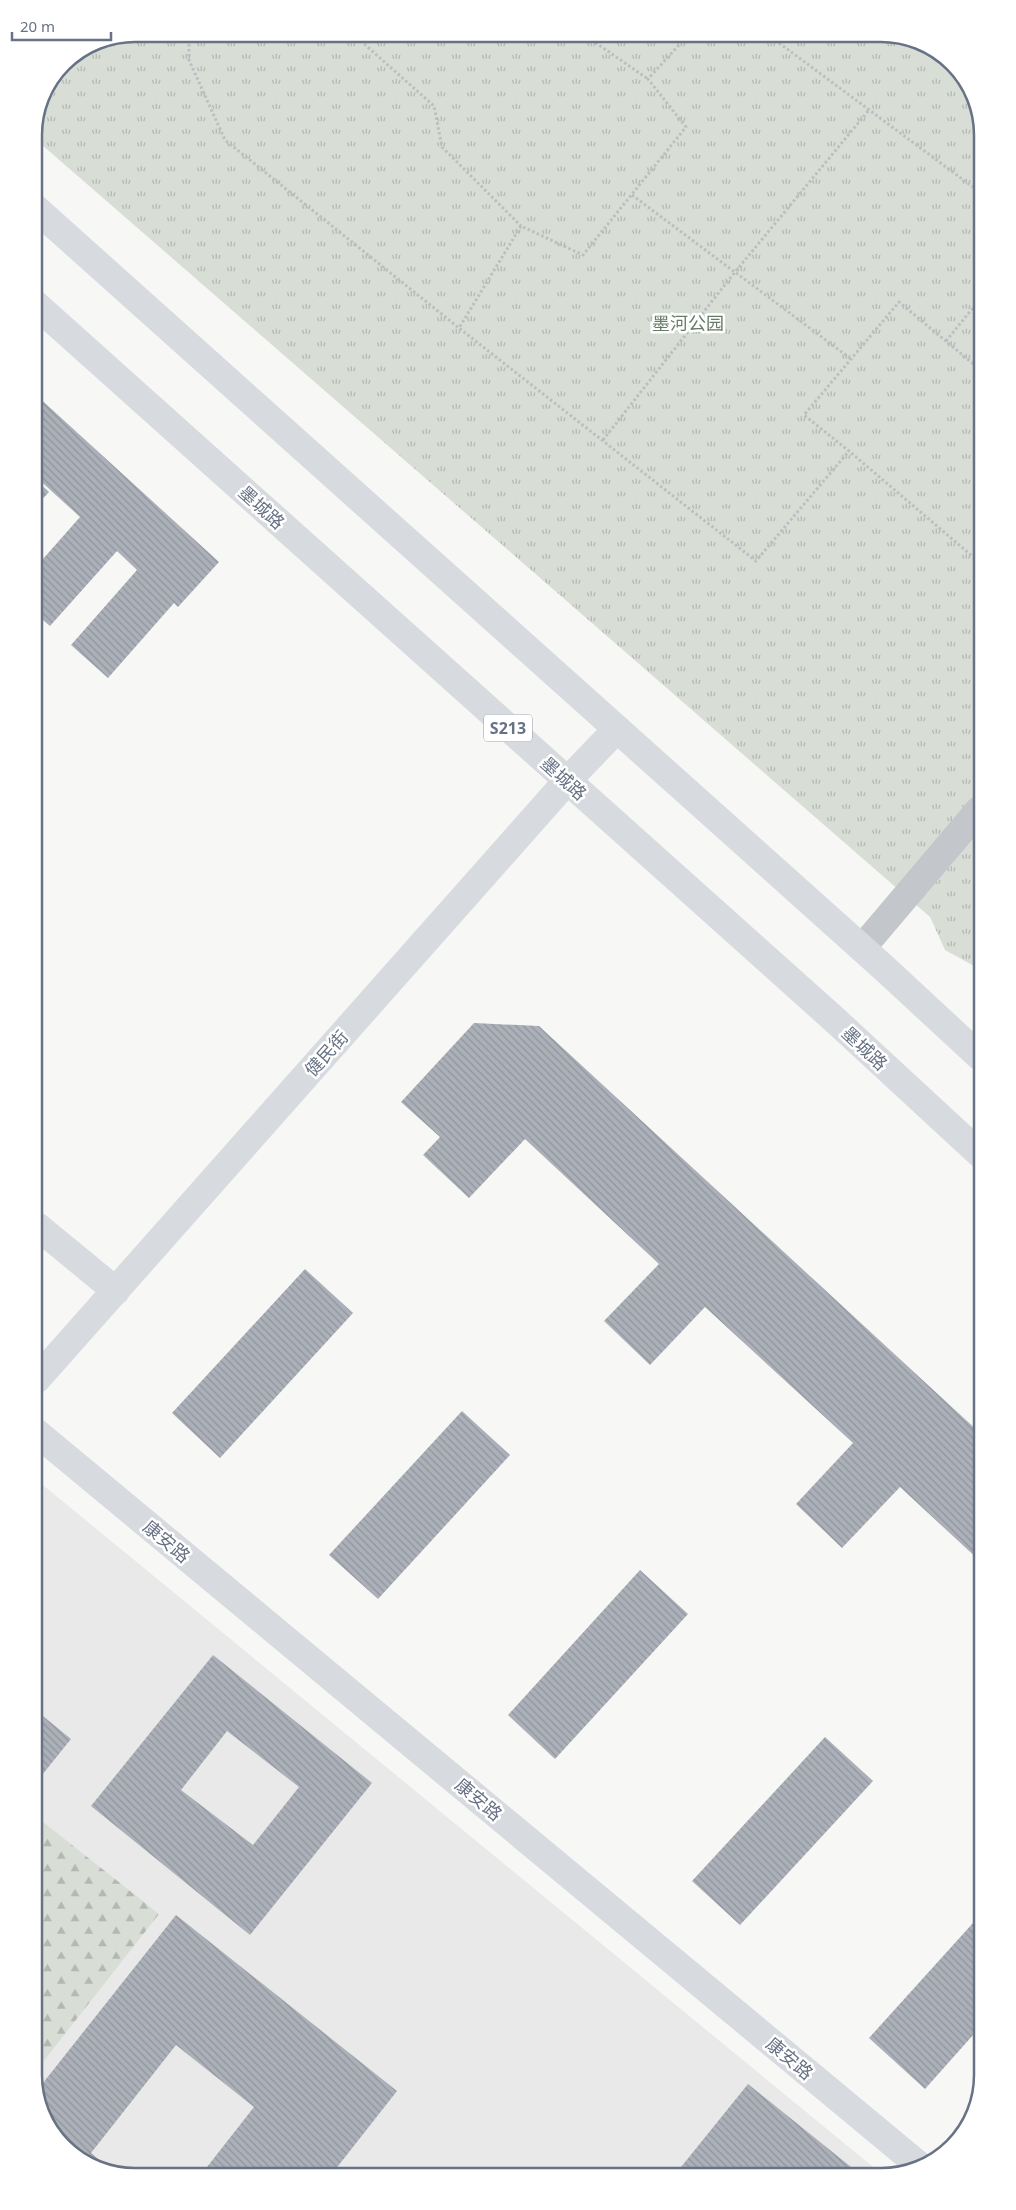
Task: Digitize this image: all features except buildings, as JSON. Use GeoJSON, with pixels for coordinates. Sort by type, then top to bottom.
{"type":"FeatureCollection","features":[{"type":"Feature","properties":{"kind":"main road"},"geometry":{"type":"LineString","coordinates":[[43,215],[862,948],[974,1051]]}},
{"type":"Feature","properties":{"kind":"main road","name":"墨城路"},"geometry":{"type":"LineString","coordinates":[[43,311],[836,1021],[974,1148]]}},
{"type":"Feature","properties":{"kind":"main road","name":"健民街"},"geometry":{"type":"LineString","coordinates":[[42,1373],[567,781],[617,729]]}},
{"type":"Feature","properties":{"kind":"main road"},"geometry":{"type":"LineString","coordinates":[[42,1230],[116,1291]]}},
{"type":"Feature","properties":{"kind":"main road","name":"康安路"},"geometry":{"type":"LineString","coordinates":[[42,1437],[914,2161]]}},
{"type":"Feature","properties":{"kind":"street"},"geometry":{"type":"LineString","coordinates":[[862,948],[974,816]]}},
{"type":"Feature","properties":{"kind":"path"},"geometry":{"type":"LineString","coordinates":[[189,42],[189,60],[225,140],[459,328],[756,561],[849,451]]}},
{"type":"Feature","properties":{"kind":"path"},"geometry":{"type":"LineString","coordinates":[[362,42],[434,106],[442,147],[521,226],[583,255],[686,127],[648,79],[595,43]]}},
{"type":"Feature","properties":{"kind":"path"},"geometry":{"type":"LineString","coordinates":[[648,79],[681,43]]}},
{"type":"Feature","properties":{"kind":"path"},"geometry":{"type":"LineString","coordinates":[[779,43],[974,188]]}},
{"type":"Feature","properties":{"kind":"path"},"geometry":{"type":"LineString","coordinates":[[603,440],[735,272],[869,110]]}},
{"type":"Feature","properties":{"kind":"path"},"geometry":{"type":"LineString","coordinates":[[632,194],[851,359]]}},
{"type":"Feature","properties":{"kind":"path"},"geometry":{"type":"LineString","coordinates":[[459,328],[521,226]]}},
{"type":"Feature","properties":{"kind":"path"},"geometry":{"type":"LineString","coordinates":[[974,364],[899,302],[804,415],[974,558]]}},
{"type":"Feature","properties":{"kind":"path"},"geometry":{"type":"LineString","coordinates":[[946,341],[974,307]]}},
{"type":"Feature","properties":{"kind":"shaded area"},"geometry":{"type":"Polygon","coordinates":[[[42,1485],[874,2168],[123,2167],[100,2160],[79,2148],[62,2131],[52,2116],[44,2093],[42,2074],[42,1485]]]}},
{"type":"Feature","properties":{"kind":"green space","name":"墨河公园"},"geometry":{"type":"Polygon","coordinates":[[[136,42],[886,43],[910,47],[927,55],[946,70],[964,94],[972,117],[974,136],[974,966],[945,950],[930,917],[43,146],[43,123],[47,106],[55,89],[70,70],[89,55],[100,50],[117,44],[136,42]]]}},
{"type":"Feature","properties":{"kind":"green space"},"geometry":{"type":"Polygon","coordinates":[[[42,1821],[159,1914],[42,2063],[42,1821]]]}}]}
